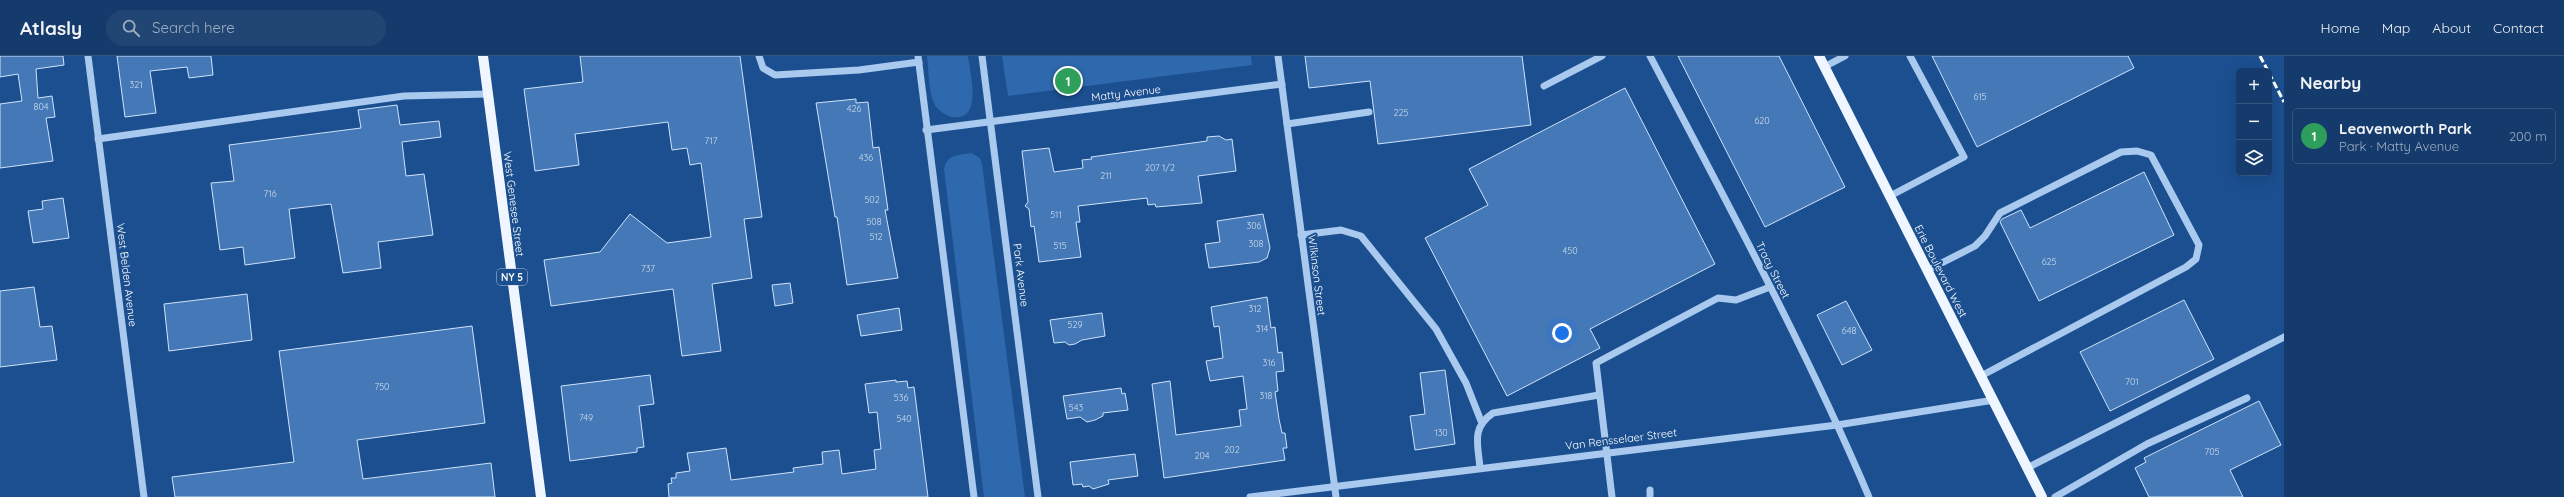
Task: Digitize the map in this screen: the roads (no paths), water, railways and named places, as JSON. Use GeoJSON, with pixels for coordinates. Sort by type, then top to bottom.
{"type":"FeatureCollection","features":[{"type":"Feature","properties":{"kind":"main road","name":"West Genesee Street"},"geometry":{"type":"LineString","coordinates":[[483,56],[541,497]]}},
{"type":"Feature","properties":{"kind":"main road","name":"Erie Boulevard West"},"geometry":{"type":"LineString","coordinates":[[1819,56],[2042,497]]}},
{"type":"Feature","properties":{"kind":"street","name":"West Belden Avenue"},"geometry":{"type":"LineString","coordinates":[[88,56],[144,497]]}},
{"type":"Feature","properties":{"kind":"street"},"geometry":{"type":"LineString","coordinates":[[759,56],[763,68],[775,75],[859,70],[918,59],[974,497]]}},
{"type":"Feature","properties":{"kind":"street","name":"Park Avenue"},"geometry":{"type":"LineString","coordinates":[[982,56],[1038,497]]}},
{"type":"Feature","properties":{"kind":"street","name":"Wilkinson Street"},"geometry":{"type":"LineString","coordinates":[[1278,56],[1336,497]]}},
{"type":"Feature","properties":{"kind":"street"},"geometry":{"type":"LineString","coordinates":[[1544,86],[1602,56]]}},
{"type":"Feature","properties":{"kind":"street","name":"Tracy Street"},"geometry":{"type":"LineString","coordinates":[[1650,56],[1770,287],[1837,424],[1869,497]]}},
{"type":"Feature","properties":{"kind":"street"},"geometry":{"type":"LineString","coordinates":[[1824,67],[1845,56]]}},
{"type":"Feature","properties":{"kind":"street"},"geometry":{"type":"LineString","coordinates":[[1890,196],[1964,157],[1910,56]]}},
{"type":"Feature","properties":{"kind":"street","name":"Matty Avenue"},"geometry":{"type":"LineString","coordinates":[[926,130],[1282,84]]}},
{"type":"Feature","properties":{"kind":"street"},"geometry":{"type":"LineString","coordinates":[[98,139],[404,96],[488,94]]}},
{"type":"Feature","properties":{"kind":"street"},"geometry":{"type":"LineString","coordinates":[[1287,124],[1369,112]]}},
{"type":"Feature","properties":{"kind":"street"},"geometry":{"type":"LineString","coordinates":[[1928,270],[1975,246],[1985,236],[2000,212],[2121,152],[2137,151],[2151,155],[2198,245],[2196,259],[2186,267],[1981,376]]}},
{"type":"Feature","properties":{"kind":"street"},"geometry":{"type":"LineString","coordinates":[[1301,235],[1341,230],[1361,236],[1436,329],[1466,383],[1481,421],[1478,434],[1480,468]]}},
{"type":"Feature","properties":{"kind":"street"},"geometry":{"type":"LineString","coordinates":[[1612,497],[1596,363],[1718,298],[1736,300],[1770,287]]}},
{"type":"Feature","properties":{"kind":"street"},"geometry":{"type":"LineString","coordinates":[[2027,468],[2284,337]]}},
{"type":"Feature","properties":{"kind":"street"},"geometry":{"type":"LineString","coordinates":[[1481,421],[1492,413],[1599,395]]}},
{"type":"Feature","properties":{"kind":"street"},"geometry":{"type":"LineString","coordinates":[[2055,497],[2148,444],[2247,398]]}},
{"type":"Feature","properties":{"kind":"street","name":"Van Rensselaer Street"},"geometry":{"type":"LineString","coordinates":[[1250,497],[1837,424],[1994,400]]}},
{"type":"Feature","properties":{"kind":"railway"},"geometry":{"type":"LineString","coordinates":[[2260,56],[2266,68]]}},
{"type":"Feature","properties":{"kind":"railway"},"geometry":{"type":"LineString","coordinates":[[2272,79],[2284,102]]}},
{"type":"Feature","properties":{"kind":"place","name":"Leavenworth Park"},"geometry":{"type":"Point","coordinates":[1068,81]}}]}
